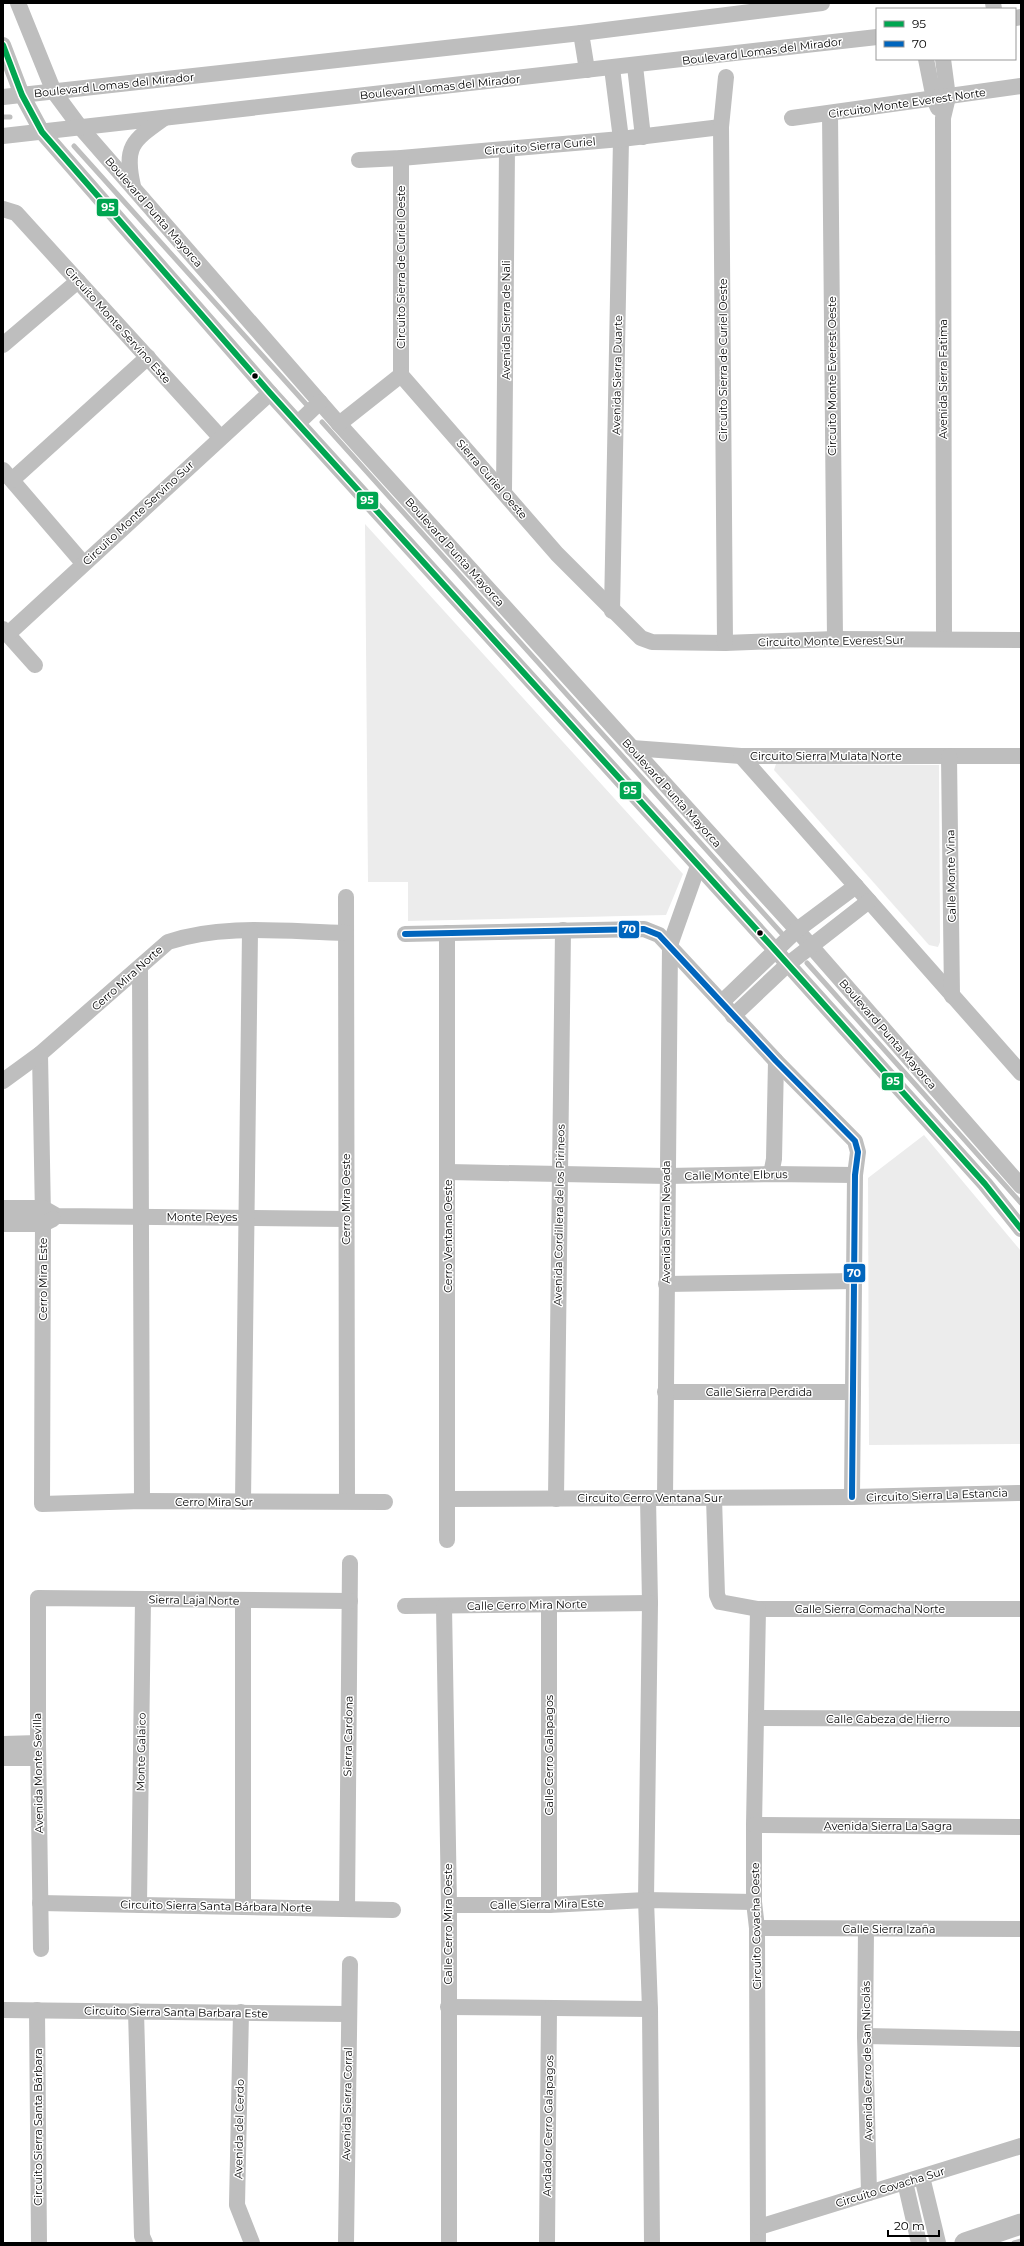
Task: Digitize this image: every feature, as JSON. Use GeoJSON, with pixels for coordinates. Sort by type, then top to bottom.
{"type":"FeatureCollection","features":[{"type":"Feature","properties":{"kind":"main road"},"geometry":{"type":"LineString","coordinates":[[965,2243],[1021,2224]]}},
{"type":"Feature","properties":{"kind":"street","name":"Boulevard Punta Mayorca"},"geometry":{"type":"LineString","coordinates":[[18,3],[54,92],[80,127],[339,424],[797,930],[1021,1186]]}},
{"type":"Feature","properties":{"kind":"street","name":"Boulevard Lomas del Mirador"},"geometry":{"type":"LineString","coordinates":[[3,97],[581,33],[822,3]]}},
{"type":"Feature","properties":{"kind":"street"},"geometry":{"type":"LineString","coordinates":[[581,33],[587,70]]}},
{"type":"Feature","properties":{"kind":"street","name":"Boulevard Lomas del Mirador"},"geometry":{"type":"LineString","coordinates":[[3,136],[587,70],[635,66],[876,37]]}},
{"type":"Feature","properties":{"kind":"street"},"geometry":{"type":"LineString","coordinates":[[3,45],[22,95],[42,132],[270,393],[776,951],[985,1184],[1021,1229]]}},
{"type":"Feature","properties":{"kind":"street"},"geometry":{"type":"LineString","coordinates":[[926,60],[941,98]]}},
{"type":"Feature","properties":{"kind":"street"},"geometry":{"type":"LineString","coordinates":[[941,98],[943,60]]}},
{"type":"Feature","properties":{"kind":"street"},"geometry":{"type":"LineString","coordinates":[[635,66],[643,137]]}},
{"type":"Feature","properties":{"kind":"street","name":"Avenida Sierra Duarte"},"geometry":{"type":"LineString","coordinates":[[612,68],[621,139],[612,611]]}},
{"type":"Feature","properties":{"kind":"street","name":"Circuito Sierra de Curiel Oeste"},"geometry":{"type":"LineString","coordinates":[[725,643],[721,127],[726,77]]}},
{"type":"Feature","properties":{"kind":"street","name":"Circuito Monte Everest Norte"},"geometry":{"type":"LineString","coordinates":[[792,118],[1021,86]]}},
{"type":"Feature","properties":{"kind":"street","name":"Avenida Sierra Fatima"},"geometry":{"type":"LineString","coordinates":[[941,98],[943,118],[944,639]]}},
{"type":"Feature","properties":{"kind":"street","name":"Circuito Monte Everest Oeste"},"geometry":{"type":"LineString","coordinates":[[830,113],[834,639]]}},
{"type":"Feature","properties":{"kind":"street"},"geometry":{"type":"LineString","coordinates":[[133,188],[128,166],[130,150],[142,133],[164,118]]}},
{"type":"Feature","properties":{"kind":"street","name":"Circuito Sierra Curiel"},"geometry":{"type":"LineString","coordinates":[[359,160],[401,158],[643,137],[721,127]]}},
{"type":"Feature","properties":{"kind":"street","name":"Avenida Sierra de Nali"},"geometry":{"type":"LineString","coordinates":[[504,492],[507,149]]}},
{"type":"Feature","properties":{"kind":"street","name":"Circuito Sierra de Curiel Oeste"},"geometry":{"type":"LineString","coordinates":[[401,158],[401,375]]}},
{"type":"Feature","properties":{"kind":"street","name":"Circuito Monte Servino Este"},"geometry":{"type":"LineString","coordinates":[[9,211],[78,281],[220,437]]}},
{"type":"Feature","properties":{"kind":"street"},"geometry":{"type":"LineString","coordinates":[[3,345],[78,281]]}},
{"type":"Feature","properties":{"kind":"street"},"geometry":{"type":"LineString","coordinates":[[83,563],[7,475],[148,358]]}},
{"type":"Feature","properties":{"kind":"street"},"geometry":{"type":"LineString","coordinates":[[339,424],[401,375]]}},
{"type":"Feature","properties":{"kind":"street","name":"Sierra Curiel Oeste"},"geometry":{"type":"LineString","coordinates":[[401,375],[557,554],[612,611],[641,638]]}},
{"type":"Feature","properties":{"kind":"street","name":"Circuito Monte Servino Sur"},"geometry":{"type":"LineString","coordinates":[[5,632],[270,393]]}},
{"type":"Feature","properties":{"kind":"street"},"geometry":{"type":"LineString","coordinates":[[298,423],[320,402]]}},
{"type":"Feature","properties":{"kind":"street"},"geometry":{"type":"LineString","coordinates":[[5,632],[35,665]]}},
{"type":"Feature","properties":{"kind":"street","name":"Circuito Monte Everest Sur"},"geometry":{"type":"LineString","coordinates":[[641,638],[652,642],[725,643],[834,639],[1021,640]]}},
{"type":"Feature","properties":{"kind":"street","name":"Circuito Sierra Mulata Norte"},"geometry":{"type":"LineString","coordinates":[[632,748],[740,756],[1021,756]]}},
{"type":"Feature","properties":{"kind":"street"},"geometry":{"type":"LineString","coordinates":[[740,756],[869,900],[1021,1074]]}},
{"type":"Feature","properties":{"kind":"street","name":"Calle Monte Vina"},"geometry":{"type":"LineString","coordinates":[[949,756],[952,996]]}},
{"type":"Feature","properties":{"kind":"street","name":"Avenida Sierra Nevada"},"geometry":{"type":"LineString","coordinates":[[665,1498],[670,945],[698,866]]}},
{"type":"Feature","properties":{"kind":"street"},"geometry":{"type":"LineString","coordinates":[[722,1002],[797,930],[856,886]]}},
{"type":"Feature","properties":{"kind":"street","name":"Cerro Mira Oeste"},"geometry":{"type":"LineString","coordinates":[[346,897],[347,1501]]}},
{"type":"Feature","properties":{"kind":"street"},"geometry":{"type":"LineString","coordinates":[[733,1016],[787,965],[869,900]]}},
{"type":"Feature","properties":{"kind":"street"},"geometry":{"type":"LineString","coordinates":[[405,934],[644,929],[659,935],[670,945],[733,1016],[855,1141],[858,1152],[855,1175],[852,1497]]}},
{"type":"Feature","properties":{"kind":"street","name":"Avenida Cordillera de los Pirineos"},"geometry":{"type":"LineString","coordinates":[[556,1499],[563,930]]}},
{"type":"Feature","properties":{"kind":"street"},"geometry":{"type":"LineString","coordinates":[[243,1502],[250,931]]}},
{"type":"Feature","properties":{"kind":"street","name":"Cerro Mira Norte"},"geometry":{"type":"LineString","coordinates":[[3,1081],[40,1054],[168,942],[185,936],[250,931],[346,933]]}},
{"type":"Feature","properties":{"kind":"street","name":"Cerro Ventana Oeste"},"geometry":{"type":"LineString","coordinates":[[447,933],[447,1540]]}},
{"type":"Feature","properties":{"kind":"street"},"geometry":{"type":"LineString","coordinates":[[140,968],[142,1501]]}},
{"type":"Feature","properties":{"kind":"street","name":"Cerro Mira Este"},"geometry":{"type":"LineString","coordinates":[[40,1054],[43,1208],[42,1504]]}},
{"type":"Feature","properties":{"kind":"street"},"geometry":{"type":"LineString","coordinates":[[772,1174],[774,1159],[776,1061]]}},
{"type":"Feature","properties":{"kind":"street","name":"Calle Monte Elbrus"},"geometry":{"type":"LineString","coordinates":[[448,1172],[667,1176],[772,1174],[855,1175]]}},
{"type":"Feature","properties":{"kind":"street","name":"Monte Reyes"},"geometry":{"type":"LineString","coordinates":[[3,1208],[43,1208],[58,1216],[346,1219]]}},
{"type":"Feature","properties":{"kind":"street","name":"Monte Reyes"},"geometry":{"type":"LineString","coordinates":[[3,1224],[43,1224],[58,1216]]}},
{"type":"Feature","properties":{"kind":"street"},"geometry":{"type":"LineString","coordinates":[[666,1284],[854,1281]]}},
{"type":"Feature","properties":{"kind":"street","name":"Calle Sierra Perdida"},"geometry":{"type":"LineString","coordinates":[[665,1392],[853,1392]]}},
{"type":"Feature","properties":{"kind":"street","name":"Circuito Sierra La Estancia"},"geometry":{"type":"LineString","coordinates":[[852,1497],[1021,1493]]}},
{"type":"Feature","properties":{"kind":"street","name":"Circuito Cerro Ventana Sur"},"geometry":{"type":"LineString","coordinates":[[448,1499],[852,1497]]}},
{"type":"Feature","properties":{"kind":"street"},"geometry":{"type":"LineString","coordinates":[[648,1498],[650,1602],[646,1900],[650,2009],[652,2243]]}},
{"type":"Feature","properties":{"kind":"street","name":"Calle Sierra Comacha Norte"},"geometry":{"type":"LineString","coordinates":[[714,1498],[717,1595],[720,1602],[758,1609],[1021,1610]]}},
{"type":"Feature","properties":{"kind":"street","name":"Cerro Mira Sur"},"geometry":{"type":"LineString","coordinates":[[42,1504],[142,1501],[385,1502]]}},
{"type":"Feature","properties":{"kind":"street","name":"Sierra Cardona"},"geometry":{"type":"LineString","coordinates":[[346,1909],[350,1563]]}},
{"type":"Feature","properties":{"kind":"street","name":"Sierra Laja Norte"},"geometry":{"type":"LineString","coordinates":[[38,1598],[350,1601]]}},
{"type":"Feature","properties":{"kind":"street","name":"Avenida Monte Sevilla"},"geometry":{"type":"LineString","coordinates":[[38,1598],[38,1750],[41,1948]]}},
{"type":"Feature","properties":{"kind":"street","name":"Monte Galaico"},"geometry":{"type":"LineString","coordinates":[[139,1905],[143,1599]]}},
{"type":"Feature","properties":{"kind":"street"},"geometry":{"type":"LineString","coordinates":[[243,1600],[243,1907]]}},
{"type":"Feature","properties":{"kind":"street","name":"Calle Cerro Mira Norte"},"geometry":{"type":"LineString","coordinates":[[405,1606],[549,1605],[650,1602]]}},
{"type":"Feature","properties":{"kind":"street","name":"Calle Cerro Galapagos"},"geometry":{"type":"LineString","coordinates":[[549,1605],[549,1906]]}},
{"type":"Feature","properties":{"kind":"street","name":"Calle Cerro Mira Oeste"},"geometry":{"type":"LineString","coordinates":[[444,1606],[449,1905],[449,2243]]}},
{"type":"Feature","properties":{"kind":"street","name":"Circuito Covacha Oeste"},"geometry":{"type":"LineString","coordinates":[[758,1609],[754,1825],[754,1902],[757,1928],[758,2243]]}},
{"type":"Feature","properties":{"kind":"street","name":"Calle Cabeza de Hierro"},"geometry":{"type":"LineString","coordinates":[[756,1718],[1021,1720]]}},
{"type":"Feature","properties":{"kind":"street"},"geometry":{"type":"LineString","coordinates":[[3,1744],[38,1750]]}},
{"type":"Feature","properties":{"kind":"street"},"geometry":{"type":"LineString","coordinates":[[3,1758],[38,1750]]}},
{"type":"Feature","properties":{"kind":"street","name":"Avenida Sierra La Sagra"},"geometry":{"type":"LineString","coordinates":[[754,1825],[1021,1827]]}},
{"type":"Feature","properties":{"kind":"street","name":"Calle Sierra Mira Este"},"geometry":{"type":"LineString","coordinates":[[449,1905],[549,1906],[646,1900],[754,1902]]}},
{"type":"Feature","properties":{"kind":"street","name":"Circuito Sierra Santa Bárbara Norte"},"geometry":{"type":"LineString","coordinates":[[40,1903],[393,1910]]}},
{"type":"Feature","properties":{"kind":"street","name":"Calle Sierra Izaña"},"geometry":{"type":"LineString","coordinates":[[757,1928],[1021,1929]]}},
{"type":"Feature","properties":{"kind":"street","name":"Avenida Cerro de San Nicolás"},"geometry":{"type":"LineString","coordinates":[[866,1929],[865,2036],[869,2193]]}},
{"type":"Feature","properties":{"kind":"street","name":"Avenida Sierra Corral"},"geometry":{"type":"LineString","coordinates":[[346,2243],[348,2014],[350,1964]]}},
{"type":"Feature","properties":{"kind":"street"},"geometry":{"type":"LineString","coordinates":[[448,2008],[650,2009]]}},
{"type":"Feature","properties":{"kind":"street","name":"Andador Cerro Galapagos"},"geometry":{"type":"LineString","coordinates":[[547,2243],[549,2009]]}},
{"type":"Feature","properties":{"kind":"street","name":"Circuito Sierra Santa Barbara Este"},"geometry":{"type":"LineString","coordinates":[[3,2010],[348,2014]]}},
{"type":"Feature","properties":{"kind":"street","name":"Circuito Sierra Santa Bárbara"},"geometry":{"type":"LineString","coordinates":[[37,2010],[38,2243]]}},
{"type":"Feature","properties":{"kind":"street"},"geometry":{"type":"LineString","coordinates":[[136,2011],[142,2236],[145,2243]]}},
{"type":"Feature","properties":{"kind":"street","name":"Avenida del Cerdo"},"geometry":{"type":"LineString","coordinates":[[241,2012],[237,2205],[252,2243]]}},
{"type":"Feature","properties":{"kind":"street"},"geometry":{"type":"LineString","coordinates":[[865,2036],[1021,2038]]}},
{"type":"Feature","properties":{"kind":"street","name":"Circuito Covacha Sur"},"geometry":{"type":"LineString","coordinates":[[759,2227],[1021,2146]]}},
{"type":"Feature","properties":{"kind":"street"},"geometry":{"type":"LineString","coordinates":[[922,2177],[938,2243]]}},
{"type":"Feature","properties":{"kind":"street"},"geometry":{"type":"LineString","coordinates":[[905,2182],[919,2243]]}},
{"type":"Feature","properties":{"kind":"shaded area"},"geometry":{"type":"Polygon","coordinates":[[[365,524],[683,874],[666,915],[408,921],[408,882],[368,882],[365,524]]]}},
{"type":"Feature","properties":{"kind":"shaded area"},"geometry":{"type":"Polygon","coordinates":[[[776,764],[939,765],[940,942],[938,947],[929,945],[774,770],[776,764]]]}},
{"type":"Feature","properties":{"kind":"shaded area"},"geometry":{"type":"Polygon","coordinates":[[[924,1135],[1021,1251],[1021,1444],[869,1445],[868,1178],[924,1135]]]}},
{"type":"Feature","properties":{"kind":"waterway"},"geometry":{"type":"LineString","coordinates":[[3,117],[10,117]]}},
{"type":"Feature","properties":{"kind":"waterway"},"geometry":{"type":"LineString","coordinates":[[74,146],[306,404]]}},
{"type":"Feature","properties":{"kind":"waterway"},"geometry":{"type":"LineString","coordinates":[[322,422],[784,936]]}},
{"type":"Feature","properties":{"kind":"waterway"},"geometry":{"type":"LineString","coordinates":[[807,963],[1021,1203]]}},
{"type":"Feature","properties":{"kind":"waterway"},"geometry":{"type":"LineString","coordinates":[[1014,2243],[1021,2241]]}},
{"type":"Feature","properties":{"kind":"transit line","name":"95"},"geometry":{"type":"LineString","coordinates":[[3,45],[22,95],[42,132],[270,393],[776,951],[985,1184],[1021,1229]]}},
{"type":"Feature","properties":{"kind":"transit line","name":"70"},"geometry":{"type":"LineString","coordinates":[[405,934],[644,929],[659,935],[776,1061],[855,1141],[858,1152],[855,1175],[852,1497]]}}]}
